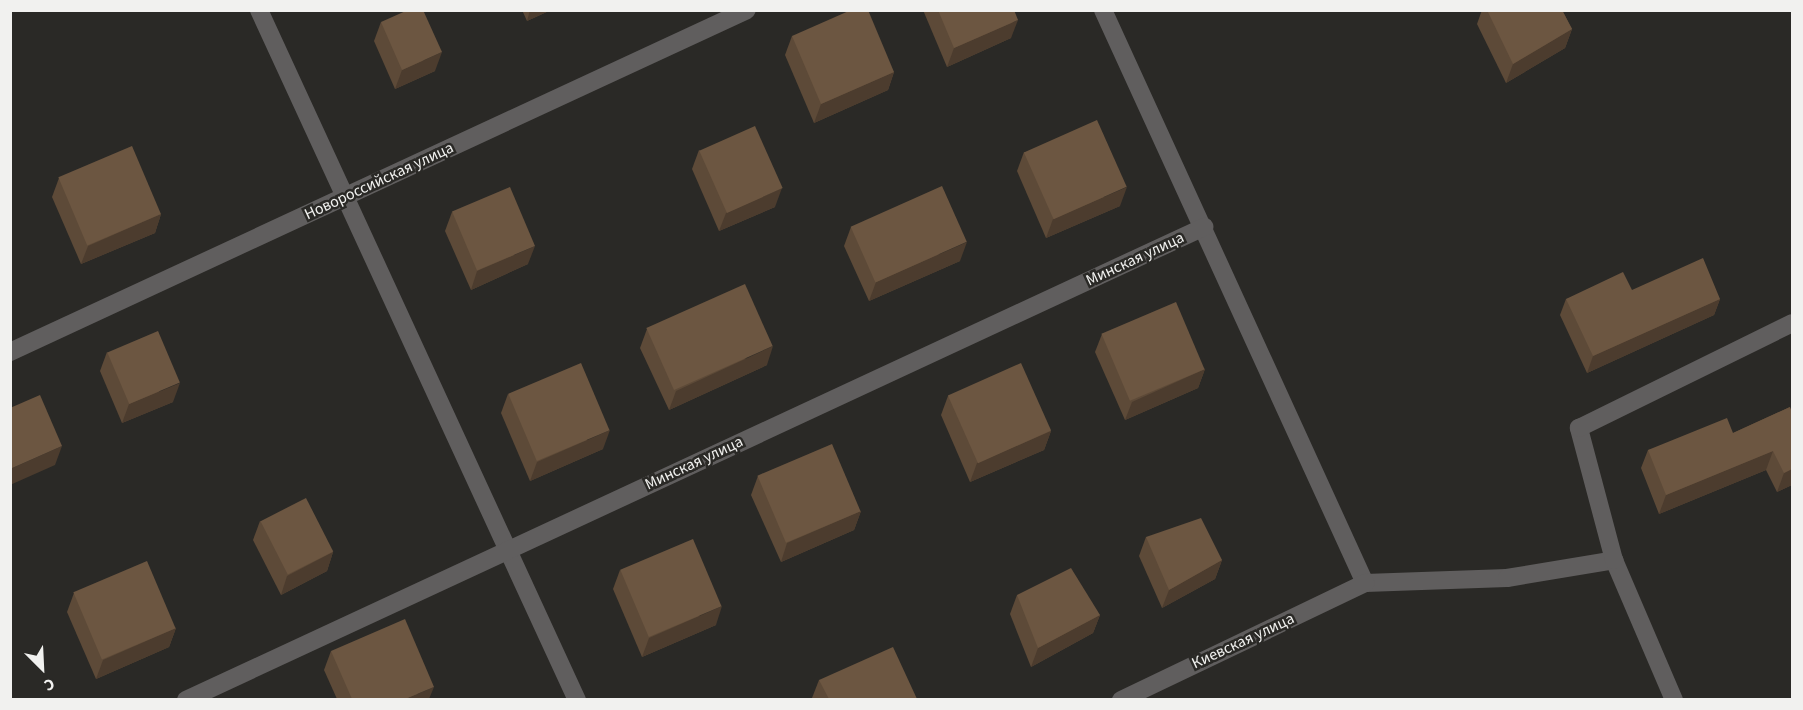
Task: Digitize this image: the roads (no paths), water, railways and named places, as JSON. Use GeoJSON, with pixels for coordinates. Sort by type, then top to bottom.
{"type":"FeatureCollection","features":[{"type":"Feature","properties":{"kind":"street"},"geometry":{"type":"LineString","coordinates":[[259,10],[577,699]]}},
{"type":"Feature","properties":{"kind":"street","name":"Новороссийская улица"},"geometry":{"type":"LineString","coordinates":[[10,352],[747,10]]}},
{"type":"Feature","properties":{"kind":"street"},"geometry":{"type":"LineString","coordinates":[[1102,10],[1204,228],[1365,584],[1508,578],[1614,560]]}},
{"type":"Feature","properties":{"kind":"street","name":"Минская улица"},"geometry":{"type":"LineString","coordinates":[[186,699],[1204,228]]}},
{"type":"Feature","properties":{"kind":"street"},"geometry":{"type":"LineString","coordinates":[[1674,699],[1614,560],[1580,428],[1792,323]]}},
{"type":"Feature","properties":{"kind":"street","name":"Киевская улица"},"geometry":{"type":"LineString","coordinates":[[1121,699],[1365,584]]}}]}
